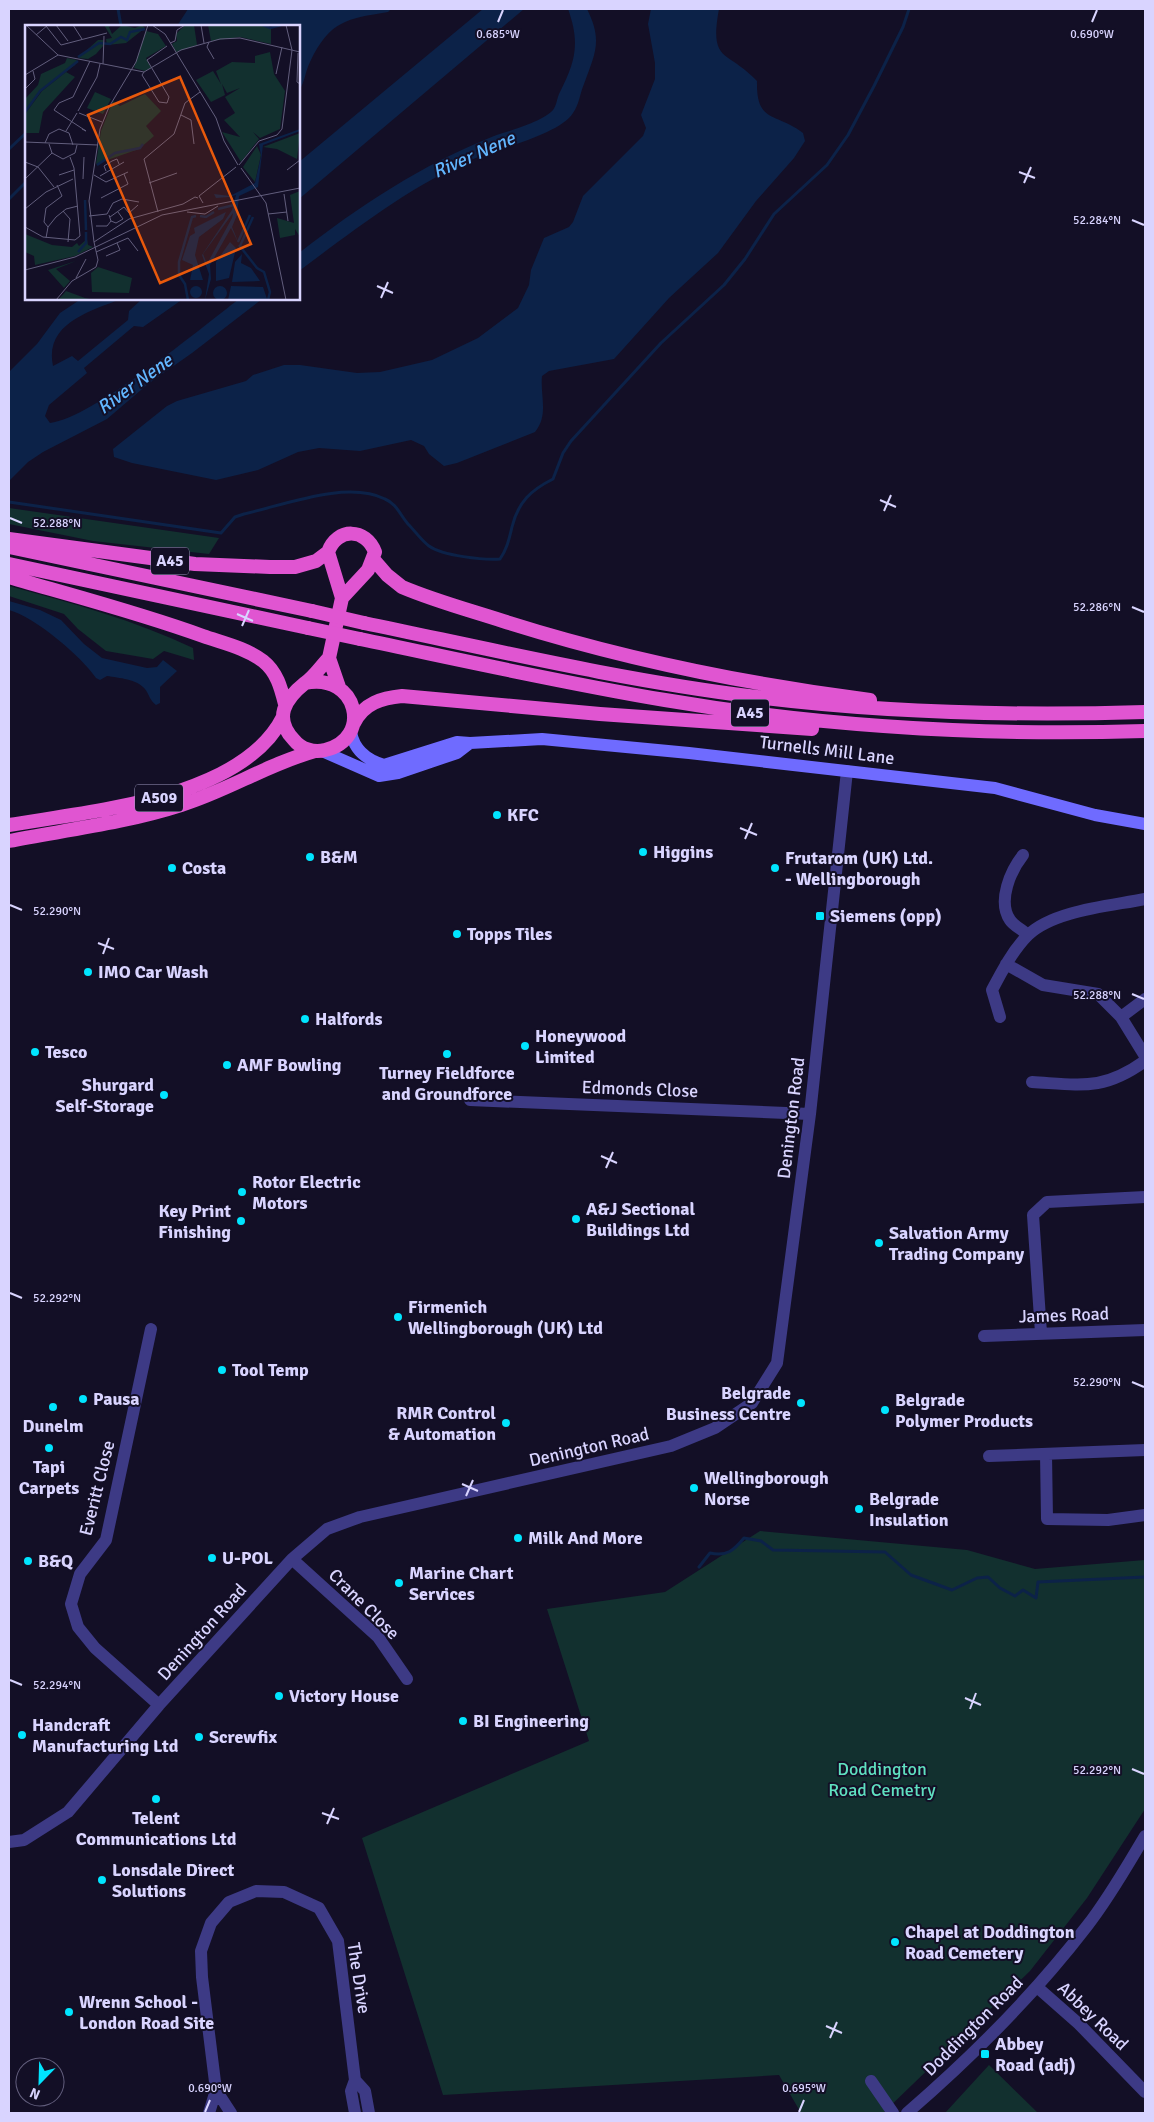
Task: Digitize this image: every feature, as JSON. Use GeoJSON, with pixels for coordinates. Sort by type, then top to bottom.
{"type":"FeatureCollection","features":[{"type":"Feature","properties":{"kind":"highway"},"geometry":{"type":"LineString","coordinates":[[284,711],[290,695],[306,683],[328,658],[342,598],[368,570],[374,560],[375,552],[372,544],[356,533],[344,534],[336,539],[328,552],[342,598]]}},
{"type":"Feature","properties":{"kind":"highway","name":"A45"},"geometry":{"type":"LineString","coordinates":[[9,539],[195,564],[295,567],[316,561],[328,552]]}},
{"type":"Feature","properties":{"kind":"highway","name":"A45"},"geometry":{"type":"LineString","coordinates":[[9,547],[570,666],[729,693],[857,708],[982,714],[1145,712]]}},
{"type":"Feature","properties":{"kind":"highway","name":"A45"},"geometry":{"type":"LineString","coordinates":[[374,560],[387,575],[402,587],[426,596],[547,635],[643,660],[821,693],[982,714]]}},
{"type":"Feature","properties":{"kind":"highway","name":"A45"},"geometry":{"type":"LineString","coordinates":[[9,564],[360,639],[666,700],[813,720],[935,731]]}},
{"type":"Feature","properties":{"kind":"highway"},"geometry":{"type":"LineString","coordinates":[[9,577],[176,626],[240,649],[263,661],[277,677],[287,732],[296,744],[319,751],[334,748],[344,741],[352,727],[352,704],[339,687],[328,658]]}},
{"type":"Feature","properties":{"kind":"highway"},"geometry":{"type":"LineString","coordinates":[[306,683],[317,681],[329,682],[339,687]]}},
{"type":"Feature","properties":{"kind":"highway","name":"A45"},"geometry":{"type":"LineString","coordinates":[[352,727],[366,706],[388,698],[402,696],[600,714],[813,729],[1075,734],[1145,731]]}},
{"type":"Feature","properties":{"kind":"highway","name":"A509"},"geometry":{"type":"LineString","coordinates":[[9,826],[160,798],[190,787],[246,760],[268,742],[284,711]]}},
{"type":"Feature","properties":{"kind":"highway","name":"A509"},"geometry":{"type":"LineString","coordinates":[[9,841],[153,814],[206,796],[273,765],[319,751]]}},
{"type":"Feature","properties":{"kind":"main road","name":"Turnells Mill Lane"},"geometry":{"type":"LineString","coordinates":[[352,727],[356,747],[363,755],[384,765],[457,742],[470,744],[542,739],[689,753],[995,788],[1095,816],[1145,824]]}},
{"type":"Feature","properties":{"kind":"main road","name":"Turnells Mill Lane"},"geometry":{"type":"LineString","coordinates":[[319,751],[379,776],[398,773],[457,753],[470,744]]}},
{"type":"Feature","properties":{"kind":"street","name":"Denington Road"},"geometry":{"type":"LineString","coordinates":[[9,1842],[24,1840],[68,1812],[159,1705],[292,1559],[327,1529],[360,1517],[671,1446],[715,1428],[752,1403],[777,1363],[810,1114],[847,771]]}},
{"type":"Feature","properties":{"kind":"street"},"geometry":{"type":"LineString","coordinates":[[1023,855],[1014,867],[1004,899],[1010,920],[1028,935]]}},
{"type":"Feature","properties":{"kind":"street"},"geometry":{"type":"LineString","coordinates":[[1000,1017],[992,990],[1006,964],[1028,935],[1053,919],[1145,899]]}},
{"type":"Feature","properties":{"kind":"street"},"geometry":{"type":"LineString","coordinates":[[1006,964],[1043,985],[1098,994],[1121,1017],[1145,1056]]}},
{"type":"Feature","properties":{"kind":"street"},"geometry":{"type":"LineString","coordinates":[[1121,1017],[1145,999]]}},
{"type":"Feature","properties":{"kind":"street"},"geometry":{"type":"LineString","coordinates":[[1032,1082],[1082,1085],[1110,1082],[1126,1075],[1145,1061]]}},
{"type":"Feature","properties":{"kind":"street","name":"Edmonds Close"},"geometry":{"type":"LineString","coordinates":[[470,1100],[810,1114]]}},
{"type":"Feature","properties":{"kind":"street"},"geometry":{"type":"LineString","coordinates":[[1041,1333],[1033,1214],[1047,1202],[1145,1197]]}},
{"type":"Feature","properties":{"kind":"street","name":"Everitt Close"},"geometry":{"type":"LineString","coordinates":[[151,1329],[106,1540],[80,1574],[71,1604],[78,1627],[95,1648],[159,1705]]}},
{"type":"Feature","properties":{"kind":"street","name":"James Road"},"geometry":{"type":"LineString","coordinates":[[984,1336],[1145,1330]]}},
{"type":"Feature","properties":{"kind":"street"},"geometry":{"type":"LineString","coordinates":[[989,1456],[1145,1450]]}},
{"type":"Feature","properties":{"kind":"street"},"geometry":{"type":"LineString","coordinates":[[1046,1454],[1047,1520],[1108,1520],[1145,1515]]}},
{"type":"Feature","properties":{"kind":"street","name":"Crane Close"},"geometry":{"type":"LineString","coordinates":[[292,1559],[378,1637],[407,1679]]}},
{"type":"Feature","properties":{"kind":"street","name":"Doddington Road"},"geometry":{"type":"LineString","coordinates":[[908,2113],[961,2066],[1037,1987],[1088,1925],[1145,1836]]}},
{"type":"Feature","properties":{"kind":"street","name":"The Drive"},"geometry":{"type":"LineString","coordinates":[[209,2113],[216,2090],[202,1978],[201,1951],[211,1923],[228,1902],[256,1891],[284,1892],[319,1908],[338,1941],[355,2080],[351,2091],[355,2113]]}},
{"type":"Feature","properties":{"kind":"street","name":"Abbey Road"},"geometry":{"type":"LineString","coordinates":[[1037,1987],[1078,2024],[1145,2092]]}},
{"type":"Feature","properties":{"kind":"street","name":"The Drive"},"geometry":{"type":"LineString","coordinates":[[355,2080],[365,2091],[369,2113]]}},
{"type":"Feature","properties":{"kind":"street"},"geometry":{"type":"LineString","coordinates":[[871,2081],[894,2113]]}},
{"type":"Feature","properties":{"kind":"street","name":"The Drive"},"geometry":{"type":"LineString","coordinates":[[216,2090],[231,2113]]}},
{"type":"Feature","properties":{"kind":"green space"},"geometry":{"type":"Polygon","coordinates":[[[9,508],[219,538],[209,554],[93,541],[9,524],[9,508]]]}},
{"type":"Feature","properties":{"kind":"green space"},"geometry":{"type":"Polygon","coordinates":[[[9,586],[79,606],[171,638],[193,648],[194,660],[164,651],[153,659],[106,651],[78,629],[64,614],[9,596],[9,586]]]}},
{"type":"Feature","properties":{"kind":"green space","name":"Doddington Road Cemetry"},"geometry":{"type":"Polygon","coordinates":[[[760,1531],[967,1550],[1035,1569],[1145,1560],[1145,1809],[1087,1898],[1030,1971],[883,2113],[801,2113],[779,2075],[443,2095],[362,1838],[589,1741],[547,1609],[665,1592],[760,1531]]]}},
{"type":"Feature","properties":{"kind":"green space"},"geometry":{"type":"Polygon","coordinates":[[[989,2065],[1038,2113],[945,2113],[989,2065]]]}},
{"type":"Feature","properties":{"kind":"water"},"geometry":{"type":"Polygon","coordinates":[[[188,9],[391,9],[388,12],[361,17],[341,24],[325,37],[308,66],[300,89],[300,25],[178,25],[188,9]]]}},
{"type":"Feature","properties":{"kind":"water"},"geometry":{"type":"Polygon","coordinates":[[[483,9],[524,9],[300,198],[300,161],[483,9]]]}},
{"type":"Feature","properties":{"kind":"water","name":"River Nene"},"geometry":{"type":"Polygon","coordinates":[[[568,9],[587,9],[595,30],[596,47],[578,103],[566,121],[541,135],[471,160],[426,183],[382,211],[300,270],[300,252],[392,187],[442,159],[494,136],[534,122],[553,110],[573,61],[575,42],[568,9]]]}},
{"type":"Feature","properties":{"kind":"water"},"geometry":{"type":"Polygon","coordinates":[[[651,9],[719,9],[716,39],[719,48],[723,54],[757,81],[760,104],[764,111],[803,133],[805,141],[794,158],[756,201],[718,253],[669,298],[614,359],[549,371],[542,376],[543,412],[542,419],[535,432],[457,463],[444,466],[429,454],[424,446],[411,440],[360,451],[319,448],[298,452],[258,470],[216,480],[132,463],[114,457],[113,449],[167,406],[177,401],[246,381],[253,375],[284,365],[300,365],[357,373],[380,372],[432,360],[478,338],[518,308],[529,285],[531,270],[544,238],[569,227],[573,222],[583,196],[643,136],[646,128],[641,115],[655,79],[655,63],[648,24],[651,9]]]}},
{"type":"Feature","properties":{"kind":"water","name":"River Nene"},"geometry":{"type":"Polygon","coordinates":[[[80,300],[118,300],[84,314],[63,329],[56,339],[52,351],[53,366],[72,356],[78,361],[128,320],[129,311],[141,300],[182,300],[143,327],[134,326],[84,368],[87,373],[49,405],[45,416],[50,423],[69,417],[92,406],[119,389],[174,350],[238,300],[261,300],[148,384],[107,419],[43,452],[28,462],[9,481],[10,371],[37,344],[60,313],[80,300]]]}},
{"type":"Feature","properties":{"kind":"water"},"geometry":{"type":"Polygon","coordinates":[[[9,601],[40,610],[61,620],[84,644],[102,658],[147,668],[157,667],[163,660],[177,671],[160,687],[160,703],[156,705],[145,689],[133,681],[107,676],[100,680],[96,678],[80,659],[57,638],[31,620],[9,610],[9,601]]]}},
{"type":"Feature","properties":{"kind":"waterway"},"geometry":{"type":"LineString","coordinates":[[118,9],[121,25]]}},
{"type":"Feature","properties":{"kind":"waterway"},"geometry":{"type":"LineString","coordinates":[[9,502],[221,533],[235,517],[244,514],[315,496],[353,492],[370,494],[389,501],[421,538],[435,549],[463,557],[500,559],[522,504],[532,492],[553,479],[563,453],[571,441],[661,343],[724,285],[745,259],[774,214],[827,165],[848,135],[874,86],[903,27],[909,9]]}},
{"type":"Feature","properties":{"kind":"waterway"},"geometry":{"type":"LineString","coordinates":[[9,149],[25,134]]}},
{"type":"Feature","properties":{"kind":"waterway"},"geometry":{"type":"LineString","coordinates":[[9,199],[25,183]]}},
{"type":"Feature","properties":{"kind":"waterway"},"geometry":{"type":"LineString","coordinates":[[699,1567],[710,1553],[721,1554],[730,1552],[744,1538],[761,1541],[773,1550],[885,1552],[911,1575],[952,1590],[977,1578],[988,1577],[1000,1588],[1015,1596],[1023,1590],[1036,1598],[1038,1582],[1145,1577]]}},
{"type":"Feature","properties":{"kind":"place","name":"KFC"},"geometry":{"type":"Point","coordinates":[497,815]}},
{"type":"Feature","properties":{"kind":"place","name":"Higgins"},"geometry":{"type":"Point","coordinates":[643,852]}},
{"type":"Feature","properties":{"kind":"place","name":"B&M"},"geometry":{"type":"Point","coordinates":[310,857]}},
{"type":"Feature","properties":{"kind":"place","name":"Costa"},"geometry":{"type":"Point","coordinates":[172,868]}},
{"type":"Feature","properties":{"kind":"place","name":"Frutarom (UK) Ltd. - Wellingborough"},"geometry":{"type":"Point","coordinates":[775,868]}},
{"type":"Feature","properties":{"kind":"place","name":"Siemens (opp)"},"geometry":{"type":"Point","coordinates":[820,916]}},
{"type":"Feature","properties":{"kind":"place","name":"Topps Tiles"},"geometry":{"type":"Point","coordinates":[457,934]}},
{"type":"Feature","properties":{"kind":"place","name":"IMO Car Wash"},"geometry":{"type":"Point","coordinates":[88,972]}},
{"type":"Feature","properties":{"kind":"place","name":"Halfords"},"geometry":{"type":"Point","coordinates":[305,1019]}},
{"type":"Feature","properties":{"kind":"place","name":"Honeywood Limited"},"geometry":{"type":"Point","coordinates":[525,1046]}},
{"type":"Feature","properties":{"kind":"place","name":"Tesco"},"geometry":{"type":"Point","coordinates":[35,1052]}},
{"type":"Feature","properties":{"kind":"place","name":"Turney Fieldforce and Groundforce"},"geometry":{"type":"Point","coordinates":[447,1054]}},
{"type":"Feature","properties":{"kind":"place","name":"AMF Bowling"},"geometry":{"type":"Point","coordinates":[227,1065]}},
{"type":"Feature","properties":{"kind":"place","name":"Shurgard Self-Storage"},"geometry":{"type":"Point","coordinates":[164,1095]}},
{"type":"Feature","properties":{"kind":"place","name":"Rotor Electric Motors"},"geometry":{"type":"Point","coordinates":[242,1192]}},
{"type":"Feature","properties":{"kind":"place","name":"A&J Sectional Buildings Ltd"},"geometry":{"type":"Point","coordinates":[576,1219]}},
{"type":"Feature","properties":{"kind":"place","name":"Key Print Finishing"},"geometry":{"type":"Point","coordinates":[241,1221]}},
{"type":"Feature","properties":{"kind":"place","name":"Salvation Army Trading Company"},"geometry":{"type":"Point","coordinates":[879,1243]}},
{"type":"Feature","properties":{"kind":"place","name":"Firmenich Wellingborough (UK) Ltd"},"geometry":{"type":"Point","coordinates":[398,1317]}},
{"type":"Feature","properties":{"kind":"place","name":"Tool Temp"},"geometry":{"type":"Point","coordinates":[222,1370]}},
{"type":"Feature","properties":{"kind":"place","name":"Pausa"},"geometry":{"type":"Point","coordinates":[83,1399]}},
{"type":"Feature","properties":{"kind":"place","name":"Belgrade Business Centre"},"geometry":{"type":"Point","coordinates":[801,1403]}},
{"type":"Feature","properties":{"kind":"place","name":"Dunelm"},"geometry":{"type":"Point","coordinates":[53,1407]}},
{"type":"Feature","properties":{"kind":"place","name":"Belgrade Polymer Products"},"geometry":{"type":"Point","coordinates":[885,1410]}},
{"type":"Feature","properties":{"kind":"place","name":"RMR Control & Automation"},"geometry":{"type":"Point","coordinates":[506,1423]}},
{"type":"Feature","properties":{"kind":"place","name":"Tapi Carpets"},"geometry":{"type":"Point","coordinates":[49,1448]}},
{"type":"Feature","properties":{"kind":"place","name":"Wellingborough Norse"},"geometry":{"type":"Point","coordinates":[694,1488]}},
{"type":"Feature","properties":{"kind":"place","name":"Belgrade Insulation"},"geometry":{"type":"Point","coordinates":[859,1509]}},
{"type":"Feature","properties":{"kind":"place","name":"Milk And More"},"geometry":{"type":"Point","coordinates":[518,1538]}},
{"type":"Feature","properties":{"kind":"place","name":"U-POL"},"geometry":{"type":"Point","coordinates":[212,1558]}},
{"type":"Feature","properties":{"kind":"place","name":"B&Q"},"geometry":{"type":"Point","coordinates":[28,1561]}},
{"type":"Feature","properties":{"kind":"place","name":"Marine Chart Services"},"geometry":{"type":"Point","coordinates":[399,1583]}},
{"type":"Feature","properties":{"kind":"place","name":"Victory House"},"geometry":{"type":"Point","coordinates":[279,1696]}},
{"type":"Feature","properties":{"kind":"place","name":"BI Engineering"},"geometry":{"type":"Point","coordinates":[463,1721]}},
{"type":"Feature","properties":{"kind":"place","name":"Handcraft Manufacturing Ltd"},"geometry":{"type":"Point","coordinates":[22,1735]}},
{"type":"Feature","properties":{"kind":"place","name":"Screwfix"},"geometry":{"type":"Point","coordinates":[199,1737]}},
{"type":"Feature","properties":{"kind":"place","name":"Telent Communications Ltd"},"geometry":{"type":"Point","coordinates":[156,1799]}},
{"type":"Feature","properties":{"kind":"place","name":"Lonsdale Direct Solutions"},"geometry":{"type":"Point","coordinates":[102,1880]}},
{"type":"Feature","properties":{"kind":"place","name":"Chapel at Doddington Road Cemetery"},"geometry":{"type":"Point","coordinates":[895,1942]}},
{"type":"Feature","properties":{"kind":"place","name":"Wrenn School - London Road Site"},"geometry":{"type":"Point","coordinates":[69,2012]}},
{"type":"Feature","properties":{"kind":"place","name":"Abbey Road (adj)"},"geometry":{"type":"Point","coordinates":[985,2054]}}]}
